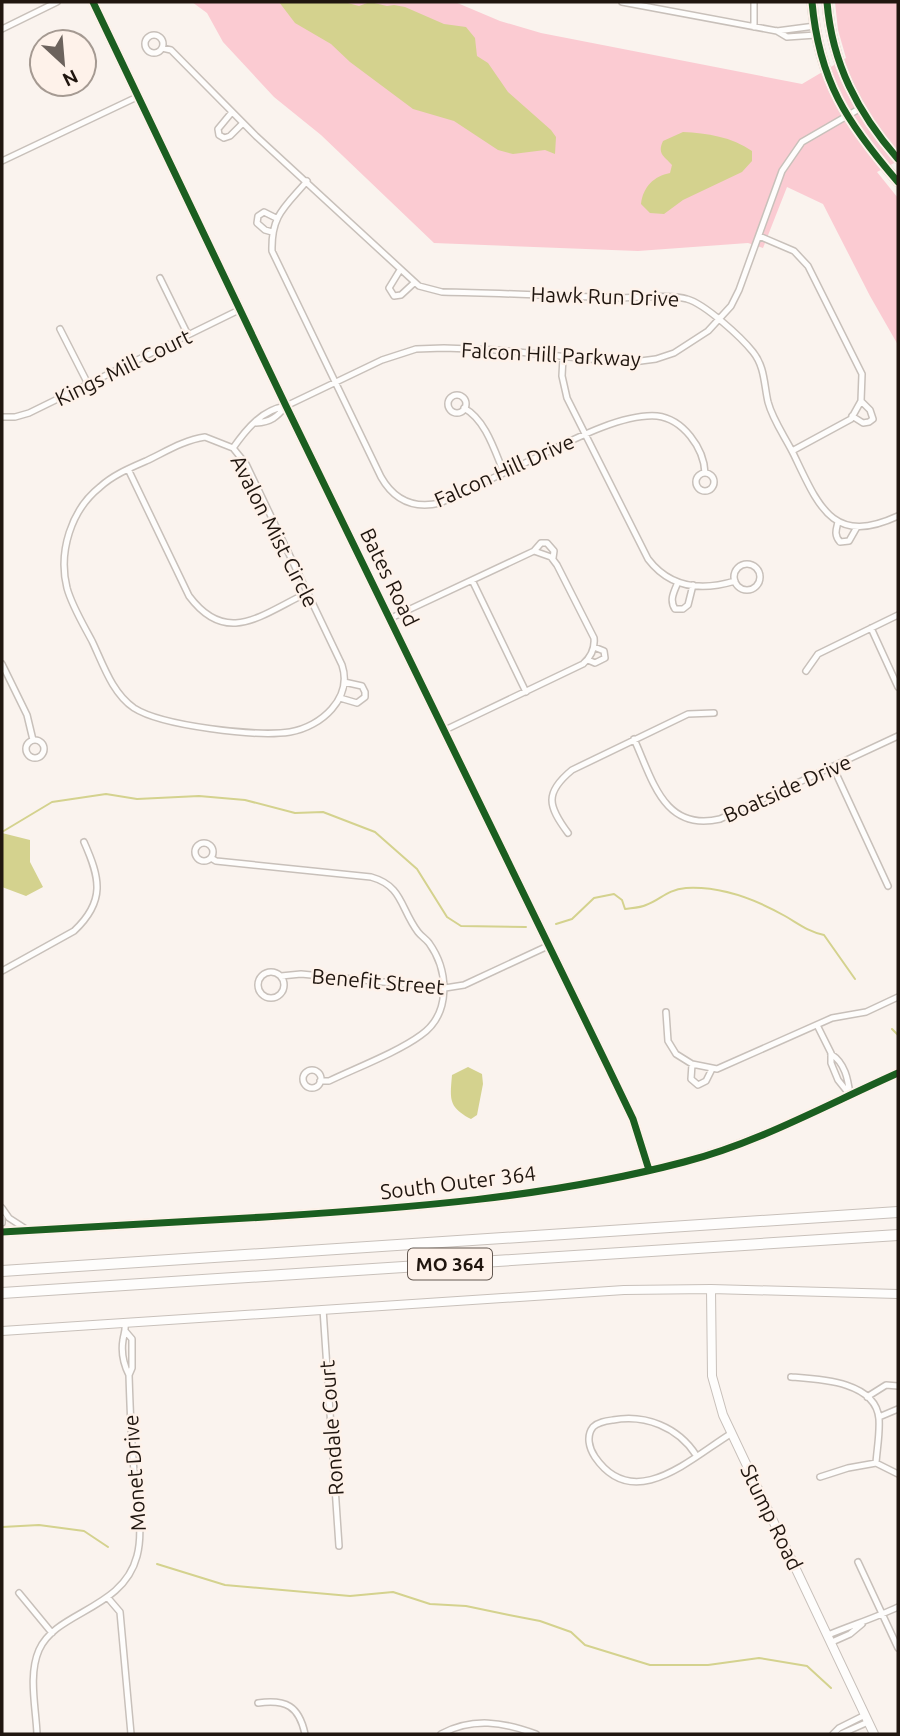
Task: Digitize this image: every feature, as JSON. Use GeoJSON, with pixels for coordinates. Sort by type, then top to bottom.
{"type":"FeatureCollection","features":[{"type":"Feature","properties":{"kind":"highway","name":"MO 364"},"geometry":{"type":"LineString","coordinates":[[2,1271],[898,1212]]}},
{"type":"Feature","properties":{"kind":"highway","name":"MO 364"},"geometry":{"type":"LineString","coordinates":[[2,1293],[898,1235]]}},
{"type":"Feature","properties":{"kind":"main road"},"geometry":{"type":"LineString","coordinates":[[812,2],[827,74],[847,116],[898,182]]}},
{"type":"Feature","properties":{"kind":"main road"},"geometry":{"type":"LineString","coordinates":[[827,2],[836,56],[859,109],[898,159]]}},
{"type":"Feature","properties":{"kind":"street"},"geometry":{"type":"LineString","coordinates":[[2,29],[57,2]]}},
{"type":"Feature","properties":{"kind":"street","name":"Bates Road"},"geometry":{"type":"LineString","coordinates":[[93,2],[633,1119],[649,1170]]}},
{"type":"Feature","properties":{"kind":"street"},"geometry":{"type":"LineString","coordinates":[[622,2],[651,4],[671,11],[777,31],[816,31]]}},
{"type":"Feature","properties":{"kind":"street"},"geometry":{"type":"LineString","coordinates":[[671,2],[671,11]]}},
{"type":"Feature","properties":{"kind":"street"},"geometry":{"type":"LineString","coordinates":[[754,2],[754,27]]}},
{"type":"Feature","properties":{"kind":"street","name":"Hawk Run Drive"},"geometry":{"type":"LineString","coordinates":[[162,48],[171,50],[243,123],[419,286],[442,292],[682,297],[698,304],[754,353],[762,367],[771,410],[812,492],[825,511],[838,522],[857,527],[878,525],[898,516]]}},
{"type":"Feature","properties":{"kind":"street"},"geometry":{"type":"LineString","coordinates":[[2,161],[137,97]]}},
{"type":"Feature","properties":{"kind":"street","name":"Falcon Hill Parkway"},"geometry":{"type":"LineString","coordinates":[[233,448],[244,432],[272,408],[286,406],[383,360],[416,349],[472,349],[633,362],[656,359],[695,341],[719,321],[739,290],[782,171],[790,158],[802,142],[859,109]]}},
{"type":"Feature","properties":{"kind":"street"},"geometry":{"type":"LineString","coordinates":[[232,112],[220,124],[219,135],[224,138],[230,136],[243,123]]}},
{"type":"Feature","properties":{"kind":"street","name":"Falcon Hill Drive"},"geometry":{"type":"LineString","coordinates":[[307,181],[276,218],[272,232],[272,251],[381,477],[397,497],[417,505],[440,503],[586,434],[621,421],[653,416],[678,424],[694,441],[705,473]]}},
{"type":"Feature","properties":{"kind":"street","name":"Falcon Hill Drive"},"geometry":{"type":"LineString","coordinates":[[272,232],[260,227],[257,223],[258,216],[264,212],[276,218]]}},
{"type":"Feature","properties":{"kind":"street"},"geometry":{"type":"LineString","coordinates":[[760,236],[794,251],[808,266],[862,374],[861,401],[851,419],[792,451]]}},
{"type":"Feature","properties":{"kind":"street","name":"Hawk Run Drive"},"geometry":{"type":"LineString","coordinates":[[400,271],[390,288],[394,296],[401,295],[414,283]]}},
{"type":"Feature","properties":{"kind":"street"},"geometry":{"type":"LineString","coordinates":[[160,278],[188,335]]}},
{"type":"Feature","properties":{"kind":"street","name":"Kings Mill Court"},"geometry":{"type":"LineString","coordinates":[[2,417],[29,413],[241,309]]}},
{"type":"Feature","properties":{"kind":"street"},"geometry":{"type":"LineString","coordinates":[[60,329],[88,384]]}},
{"type":"Feature","properties":{"kind":"street"},"geometry":{"type":"LineString","coordinates":[[563,357],[564,386],[648,559],[665,576],[678,582],[709,588],[735,581]]}},
{"type":"Feature","properties":{"kind":"street"},"geometry":{"type":"LineString","coordinates":[[852,416],[863,423],[873,419],[870,410],[861,401]]}},
{"type":"Feature","properties":{"kind":"street"},"geometry":{"type":"LineString","coordinates":[[464,408],[476,418],[490,440],[504,473]]}},
{"type":"Feature","properties":{"kind":"street","name":"Avalon Mist Circle"},"geometry":{"type":"LineString","coordinates":[[197,438],[214,439],[233,448],[246,464],[342,665],[344,682],[362,686],[366,695],[363,701],[357,704],[340,698],[328,713],[301,729],[262,732],[165,721],[143,712],[123,698],[110,678],[68,591],[64,564],[69,534],[84,503],[102,485],[128,469],[197,438]]}},
{"type":"Feature","properties":{"kind":"street"},"geometry":{"type":"LineString","coordinates":[[128,469],[190,596],[199,609],[211,618],[228,624],[244,623],[307,593]]}},
{"type":"Feature","properties":{"kind":"street","name":"Hawk Run Drive"},"geometry":{"type":"LineString","coordinates":[[838,522],[835,531],[840,542],[849,541],[857,527]]}},
{"type":"Feature","properties":{"kind":"street"},"geometry":{"type":"LineString","coordinates":[[391,618],[534,551],[541,543],[547,543],[554,551],[552,558]]}},
{"type":"Feature","properties":{"kind":"street"},"geometry":{"type":"LineString","coordinates":[[445,730],[588,660],[594,647],[594,638],[552,558],[545,553],[534,551]]}},
{"type":"Feature","properties":{"kind":"street"},"geometry":{"type":"LineString","coordinates":[[743,564],[755,566],[760,573],[760,581],[750,590],[741,589],[735,581],[736,570],[743,564]]}},
{"type":"Feature","properties":{"kind":"street"},"geometry":{"type":"LineString","coordinates":[[472,580],[526,692]]}},
{"type":"Feature","properties":{"kind":"street"},"geometry":{"type":"LineString","coordinates":[[678,582],[672,598],[675,609],[683,610],[688,604],[693,585]]}},
{"type":"Feature","properties":{"kind":"street"},"geometry":{"type":"LineString","coordinates":[[806,671],[818,654],[898,615]]}},
{"type":"Feature","properties":{"kind":"street"},"geometry":{"type":"LineString","coordinates":[[871,628],[898,687]]}},
{"type":"Feature","properties":{"kind":"street"},"geometry":{"type":"LineString","coordinates":[[588,660],[596,663],[605,658],[604,651],[594,647]]}},
{"type":"Feature","properties":{"kind":"street"},"geometry":{"type":"LineString","coordinates":[[2,664],[27,715],[33,740]]}},
{"type":"Feature","properties":{"kind":"street"},"geometry":{"type":"LineString","coordinates":[[340,698],[344,682]]}},
{"type":"Feature","properties":{"kind":"street"},"geometry":{"type":"LineString","coordinates":[[568,833],[552,812],[551,806],[562,778],[580,765],[688,714],[714,713]]}},
{"type":"Feature","properties":{"kind":"street","name":"Boatside Drive"},"geometry":{"type":"LineString","coordinates":[[634,740],[658,791],[674,813],[695,822],[720,819],[898,736]]}},
{"type":"Feature","properties":{"kind":"street"},"geometry":{"type":"LineString","coordinates":[[833,767],[888,886]]}},
{"type":"Feature","properties":{"kind":"street"},"geometry":{"type":"LineString","coordinates":[[2,971],[74,931],[94,905],[99,887],[98,879],[84,842]]}},
{"type":"Feature","properties":{"kind":"street"},"geometry":{"type":"LineString","coordinates":[[211,858],[216,861],[381,880],[390,885],[401,899],[418,933],[431,947],[442,971],[445,988],[443,1003],[434,1023],[420,1036],[329,1081],[320,1081]]}},
{"type":"Feature","properties":{"kind":"street","name":"Benefit Street"},"geometry":{"type":"LineString","coordinates":[[281,976],[285,984],[282,993],[275,998],[263,996],[258,989],[261,976],[273,972],[281,976],[302,974],[445,988],[464,985],[550,945]]}},
{"type":"Feature","properties":{"kind":"street"},"geometry":{"type":"LineString","coordinates":[[666,1012],[671,1048],[685,1061],[712,1069],[723,1067],[832,1018],[866,1012],[898,997]]}},
{"type":"Feature","properties":{"kind":"street"},"geometry":{"type":"LineString","coordinates":[[817,1025],[831,1054],[831,1063],[838,1080],[850,1095]]}},
{"type":"Feature","properties":{"kind":"street"},"geometry":{"type":"LineString","coordinates":[[831,1054],[838,1059],[847,1076],[850,1095]]}},
{"type":"Feature","properties":{"kind":"street"},"geometry":{"type":"LineString","coordinates":[[692,1064],[691,1079],[698,1085],[706,1081],[712,1069]]}},
{"type":"Feature","properties":{"kind":"street","name":"South Outer 364"},"geometry":{"type":"LineString","coordinates":[[2,1232],[444,1204],[548,1189],[649,1170],[717,1152],[898,1073]]}},
{"type":"Feature","properties":{"kind":"street"},"geometry":{"type":"LineString","coordinates":[[2,1208],[9,1218],[29,1231]]}},
{"type":"Feature","properties":{"kind":"street"},"geometry":{"type":"LineString","coordinates":[[2,1331],[126,1327],[323,1308],[624,1290],[711,1289],[898,1294]]}},
{"type":"Feature","properties":{"kind":"street","name":"Stump Road"},"geometry":{"type":"LineString","coordinates":[[711,1289],[712,1376],[723,1415],[874,1734]]}},
{"type":"Feature","properties":{"kind":"street","name":"Rondale Court"},"geometry":{"type":"LineString","coordinates":[[323,1308],[339,1546]]}},
{"type":"Feature","properties":{"kind":"street","name":"Monet Drive"},"geometry":{"type":"LineString","coordinates":[[37,1734],[33,1675],[38,1651],[52,1633],[108,1598],[123,1583],[137,1557],[139,1532],[129,1375],[132,1368],[132,1339],[126,1327]]}},
{"type":"Feature","properties":{"kind":"street"},"geometry":{"type":"LineString","coordinates":[[791,1377],[827,1380],[852,1386],[867,1397],[879,1417],[876,1463]]}},
{"type":"Feature","properties":{"kind":"street"},"geometry":{"type":"LineString","coordinates":[[867,1397],[886,1385],[898,1386]]}},
{"type":"Feature","properties":{"kind":"street"},"geometry":{"type":"LineString","coordinates":[[879,1417],[898,1409]]}},
{"type":"Feature","properties":{"kind":"street"},"geometry":{"type":"LineString","coordinates":[[696,1455],[691,1447],[664,1426],[637,1418],[598,1423],[591,1430],[591,1451],[602,1468],[615,1478],[646,1482],[662,1477],[732,1433]]}},
{"type":"Feature","properties":{"kind":"street"},"geometry":{"type":"LineString","coordinates":[[820,1477],[876,1463],[898,1474]]}},
{"type":"Feature","properties":{"kind":"street"},"geometry":{"type":"LineString","coordinates":[[858,1562],[898,1648]]}},
{"type":"Feature","properties":{"kind":"street"},"geometry":{"type":"LineString","coordinates":[[19,1593],[52,1633]]}},
{"type":"Feature","properties":{"kind":"street"},"geometry":{"type":"LineString","coordinates":[[108,1598],[120,1612],[131,1734]]}},
{"type":"Feature","properties":{"kind":"street"},"geometry":{"type":"LineString","coordinates":[[830,1639],[850,1634],[864,1623],[898,1607]]}},
{"type":"Feature","properties":{"kind":"street"},"geometry":{"type":"LineString","coordinates":[[258,1703],[286,1703],[296,1711],[306,1734]]}},
{"type":"Feature","properties":{"kind":"street"},"geometry":{"type":"LineString","coordinates":[[833,1734],[839,1728],[867,1719]]}},
{"type":"Feature","properties":{"kind":"street"},"geometry":{"type":"LineString","coordinates":[[841,1734],[867,1719]]}},
{"type":"Feature","properties":{"kind":"street"},"geometry":{"type":"LineString","coordinates":[[441,1734],[463,1725],[488,1722],[517,1727],[536,1734]]}},
{"type":"Feature","properties":{"kind":"shaded area"},"geometry":{"type":"Polygon","coordinates":[[[192,2],[455,2],[500,21],[541,33],[802,84],[846,58],[838,30],[835,2],[898,2],[898,161],[877,172],[898,198],[898,345],[823,204],[787,187],[763,248],[748,243],[638,251],[434,243],[321,135],[274,97],[223,42],[207,13],[192,2]]]}},
{"type":"Feature","properties":{"kind":"shaded area"},"geometry":{"type":"Polygon","coordinates":[[[279,2],[344,2],[359,6],[370,2],[394,5],[444,24],[466,27],[475,38],[477,56],[488,63],[508,92],[556,137],[555,154],[545,150],[513,154],[498,150],[454,121],[413,109],[350,62],[331,44],[295,23],[279,2]]]}},
{"type":"Feature","properties":{"kind":"shaded area"},"geometry":{"type":"Polygon","coordinates":[[[683,132],[736,142],[752,151],[752,161],[742,172],[683,200],[664,214],[650,213],[641,204],[644,192],[654,180],[670,173],[672,165],[661,152],[661,145],[663,141],[683,132]]]}},
{"type":"Feature","properties":{"kind":"shaded area"},"geometry":{"type":"Polygon","coordinates":[[[2,833],[30,840],[30,862],[43,887],[26,896],[2,887],[2,833]]]}},
{"type":"Feature","properties":{"kind":"shaded area"},"geometry":{"type":"Polygon","coordinates":[[[468,1067],[482,1074],[483,1084],[477,1115],[471,1119],[454,1106],[451,1096],[452,1075],[468,1067]]]}},
{"type":"Feature","properties":{"kind":"waterway"},"geometry":{"type":"LineString","coordinates":[[2,832],[52,802],[106,794],[137,799],[199,796],[245,800],[295,813],[323,812],[375,832],[417,869],[447,917],[461,926],[526,927]]}},
{"type":"Feature","properties":{"kind":"waterway"},"geometry":{"type":"LineString","coordinates":[[556,924],[572,919],[594,898],[614,894],[622,900],[625,909],[644,906],[679,889],[725,891],[750,899],[824,935],[855,979]]}},
{"type":"Feature","properties":{"kind":"waterway"},"geometry":{"type":"LineString","coordinates":[[892,1029],[898,1035]]}},
{"type":"Feature","properties":{"kind":"waterway"},"geometry":{"type":"LineString","coordinates":[[2,1527],[39,1525],[84,1531],[108,1547]]}},
{"type":"Feature","properties":{"kind":"waterway"},"geometry":{"type":"LineString","coordinates":[[157,1564],[225,1585],[350,1596],[393,1592],[430,1604],[466,1606],[540,1621],[571,1632],[585,1645],[650,1665],[708,1665],[759,1658],[807,1666],[831,1688]]}},
{"type":"Feature","properties":{"kind":"cycle path"},"geometry":{"type":"LineString","coordinates":[[93,2],[633,1119],[649,1170]]}},
{"type":"Feature","properties":{"kind":"cycle path"},"geometry":{"type":"LineString","coordinates":[[812,2],[821,55],[838,100],[864,140],[898,182]]}},
{"type":"Feature","properties":{"kind":"cycle path"},"geometry":{"type":"LineString","coordinates":[[827,2],[835,46],[849,86],[871,124],[898,159]]}},
{"type":"Feature","properties":{"kind":"cycle path"},"geometry":{"type":"LineString","coordinates":[[2,1232],[371,1210],[476,1200],[581,1185],[712,1154],[792,1122],[898,1073]]}}]}
